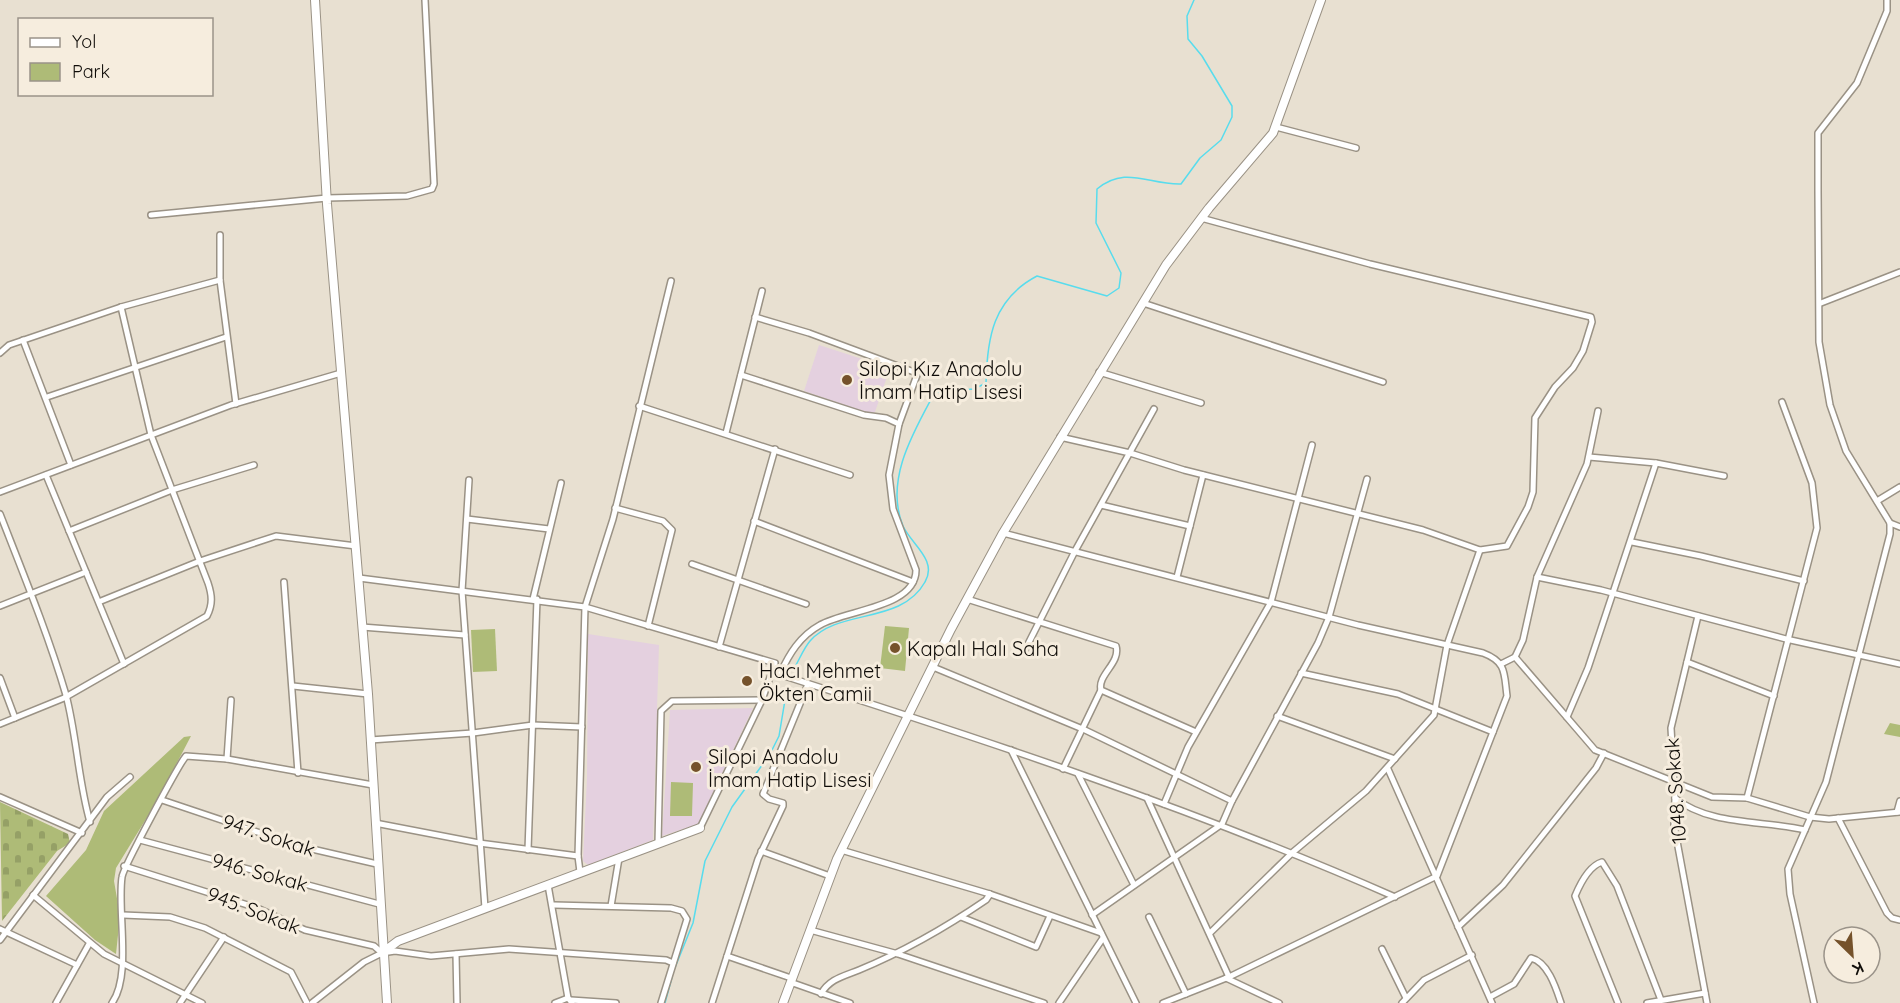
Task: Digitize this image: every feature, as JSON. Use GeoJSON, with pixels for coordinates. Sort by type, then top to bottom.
{"type":"FeatureCollection","features":[{"type":"Feature","properties":{"kind":"street"},"geometry":{"type":"LineString","coordinates":[[315,0],[327,198],[368,694],[374,823],[387,1003]]}},
{"type":"Feature","properties":{"kind":"street"},"geometry":{"type":"LineString","coordinates":[[152,216],[327,198],[417,195],[432,189],[434,184],[425,0]]}},
{"type":"Feature","properties":{"kind":"street"},"geometry":{"type":"LineString","coordinates":[[783,1003],[841,850],[906,715],[967,599],[1060,437],[1166,265],[1201,218],[1273,133],[1321,0]]}},
{"type":"Feature","properties":{"kind":"street"},"geometry":{"type":"LineString","coordinates":[[1814,1003],[1788,869],[1826,782],[1890,534],[1890,524],[1846,451],[1830,405],[1819,342],[1821,303],[1818,133],[1857,83],[1887,11],[1887,0]]}},
{"type":"Feature","properties":{"kind":"street"},"geometry":{"type":"LineString","coordinates":[[1276,127],[1356,148]]}},
{"type":"Feature","properties":{"kind":"street"},"geometry":{"type":"LineString","coordinates":[[1060,437],[1130,453],[1203,475],[1423,530],[1479,550],[1507,546],[1528,507],[1534,476],[1533,429],[1535,418],[1583,351],[1592,322],[1591,317],[1370,264],[1201,218]]}},
{"type":"Feature","properties":{"kind":"street"},"geometry":{"type":"LineString","coordinates":[[220,235],[220,280],[236,404]]}},
{"type":"Feature","properties":{"kind":"street"},"geometry":{"type":"LineString","coordinates":[[1821,303],[1900,272]]}},
{"type":"Feature","properties":{"kind":"street"},"geometry":{"type":"LineString","coordinates":[[0,353],[9,345],[121,307],[220,280]]}},
{"type":"Feature","properties":{"kind":"street"},"geometry":{"type":"LineString","coordinates":[[580,872],[578,856],[585,607],[615,508],[671,281]]}},
{"type":"Feature","properties":{"kind":"street"},"geometry":{"type":"LineString","coordinates":[[726,433],[762,291]]}},
{"type":"Feature","properties":{"kind":"street"},"geometry":{"type":"LineString","coordinates":[[1143,303],[1383,382]]}},
{"type":"Feature","properties":{"kind":"street"},"geometry":{"type":"LineString","coordinates":[[0,724],[66,698],[207,616],[212,595],[151,435],[121,307]]}},
{"type":"Feature","properties":{"kind":"street"},"geometry":{"type":"LineString","coordinates":[[755,317],[809,333],[917,375],[899,424],[889,475],[893,509],[916,570],[913,582],[892,600],[820,625],[807,634],[789,654],[780,675]]}},
{"type":"Feature","properties":{"kind":"street"},"geometry":{"type":"LineString","coordinates":[[47,397],[226,337]]}},
{"type":"Feature","properties":{"kind":"street"},"geometry":{"type":"LineString","coordinates":[[23,340],[47,397],[71,465]]}},
{"type":"Feature","properties":{"kind":"street"},"geometry":{"type":"LineString","coordinates":[[1099,372],[1201,403]]}},
{"type":"Feature","properties":{"kind":"street"},"geometry":{"type":"LineString","coordinates":[[0,492],[236,404],[341,373]]}},
{"type":"Feature","properties":{"kind":"street"},"geometry":{"type":"LineString","coordinates":[[741,375],[864,415],[886,418],[899,424]]}},
{"type":"Feature","properties":{"kind":"street"},"geometry":{"type":"LineString","coordinates":[[1747,798],[1811,560],[1818,513],[1812,483],[1782,402]]}},
{"type":"Feature","properties":{"kind":"street"},"geometry":{"type":"LineString","coordinates":[[639,405],[850,475]]}},
{"type":"Feature","properties":{"kind":"street"},"geometry":{"type":"LineString","coordinates":[[1024,650],[1075,551],[1154,409]]}},
{"type":"Feature","properties":{"kind":"street"},"geometry":{"type":"LineString","coordinates":[[1501,664],[1515,657],[1523,640],[1537,577],[1576,493],[1589,457],[1598,411]]}},
{"type":"Feature","properties":{"kind":"street"},"geometry":{"type":"LineString","coordinates":[[1164,804],[1196,732],[1271,602],[1312,446]]}},
{"type":"Feature","properties":{"kind":"street"},"geometry":{"type":"LineString","coordinates":[[719,647],[775,449]]}},
{"type":"Feature","properties":{"kind":"street"},"geometry":{"type":"LineString","coordinates":[[1589,457],[1656,463],[1724,476]]}},
{"type":"Feature","properties":{"kind":"street"},"geometry":{"type":"LineString","coordinates":[[1567,717],[1588,668],[1612,593],[1632,542],[1656,463]]}},
{"type":"Feature","properties":{"kind":"street"},"geometry":{"type":"LineString","coordinates":[[69,531],[172,490],[254,465]]}},
{"type":"Feature","properties":{"kind":"street"},"geometry":{"type":"LineString","coordinates":[[46,475],[124,664]]}},
{"type":"Feature","properties":{"kind":"street"},"geometry":{"type":"LineString","coordinates":[[1177,577],[1203,475]]}},
{"type":"Feature","properties":{"kind":"street"},"geometry":{"type":"LineString","coordinates":[[1092,915],[1222,824],[1329,617],[1367,479]]}},
{"type":"Feature","properties":{"kind":"street"},"geometry":{"type":"LineString","coordinates":[[470,480],[462,591],[485,908]]}},
{"type":"Feature","properties":{"kind":"street"},"geometry":{"type":"LineString","coordinates":[[528,849],[535,599],[561,483]]}},
{"type":"Feature","properties":{"kind":"street"},"geometry":{"type":"LineString","coordinates":[[1877,501],[1900,488]]}},
{"type":"Feature","properties":{"kind":"street"},"geometry":{"type":"LineString","coordinates":[[1101,505],[1190,526]]}},
{"type":"Feature","properties":{"kind":"street"},"geometry":{"type":"LineString","coordinates":[[615,508],[663,521],[672,530],[648,626]]}},
{"type":"Feature","properties":{"kind":"street"},"geometry":{"type":"LineString","coordinates":[[0,514],[31,594],[66,698],[81,794],[90,822]]}},
{"type":"Feature","properties":{"kind":"street"},"geometry":{"type":"LineString","coordinates":[[467,519],[549,529]]}},
{"type":"Feature","properties":{"kind":"street"},"geometry":{"type":"LineString","coordinates":[[754,521],[913,582]]}},
{"type":"Feature","properties":{"kind":"street"},"geometry":{"type":"LineString","coordinates":[[1890,524],[1900,527]]}},
{"type":"Feature","properties":{"kind":"street"},"geometry":{"type":"LineString","coordinates":[[1003,533],[1497,658],[1501,664],[1507,696],[1437,876],[1228,978],[1163,1003]]}},
{"type":"Feature","properties":{"kind":"street"},"geometry":{"type":"LineString","coordinates":[[101,602],[200,561],[276,536],[356,546]]}},
{"type":"Feature","properties":{"kind":"street"},"geometry":{"type":"LineString","coordinates":[[1632,542],[1804,581]]}},
{"type":"Feature","properties":{"kind":"street"},"geometry":{"type":"LineString","coordinates":[[1210,933],[1293,852],[1388,769],[1434,715],[1447,645],[1479,550]]}},
{"type":"Feature","properties":{"kind":"street"},"geometry":{"type":"LineString","coordinates":[[692,564],[806,604]]}},
{"type":"Feature","properties":{"kind":"street"},"geometry":{"type":"LineString","coordinates":[[0,606],[86,572]]}},
{"type":"Feature","properties":{"kind":"street"},"geometry":{"type":"LineString","coordinates":[[1537,577],[1612,593],[1789,640],[1900,664]]}},
{"type":"Feature","properties":{"kind":"street"},"geometry":{"type":"LineString","coordinates":[[312,1003],[364,962],[382,953],[398,941],[700,828],[762,700],[775,663],[585,607],[535,599],[358,579]]}},
{"type":"Feature","properties":{"kind":"street"},"geometry":{"type":"LineString","coordinates":[[284,582],[298,773]]}},
{"type":"Feature","properties":{"kind":"street"},"geometry":{"type":"LineString","coordinates":[[967,599],[1040,620],[1116,646],[1117,656],[1101,684],[1101,690],[1084,730],[1063,769]]}},
{"type":"Feature","properties":{"kind":"street","name":"1048. Sokak"},"geometry":{"type":"LineString","coordinates":[[1698,616],[1671,728],[1675,798],[1674,825],[1707,1003]]}},
{"type":"Feature","properties":{"kind":"street"},"geometry":{"type":"LineString","coordinates":[[362,627],[465,635]]}},
{"type":"Feature","properties":{"kind":"street"},"geometry":{"type":"LineString","coordinates":[[1515,657],[1586,742],[1604,753],[1674,779],[1712,797],[1747,798],[1810,817],[1838,818],[1899,812],[1900,801]]}},
{"type":"Feature","properties":{"kind":"street"},"geometry":{"type":"LineString","coordinates":[[1687,662],[1774,696]]}},
{"type":"Feature","properties":{"kind":"street"},"geometry":{"type":"LineString","coordinates":[[933,667],[1084,730],[1232,801]]}},
{"type":"Feature","properties":{"kind":"street"},"geometry":{"type":"LineString","coordinates":[[772,672],[1011,750],[1222,824],[1293,852],[1395,897]]}},
{"type":"Feature","properties":{"kind":"street"},"geometry":{"type":"LineString","coordinates":[[1301,673],[1398,694],[1493,732]]}},
{"type":"Feature","properties":{"kind":"street"},"geometry":{"type":"LineString","coordinates":[[0,678],[15,718]]}},
{"type":"Feature","properties":{"kind":"street"},"geometry":{"type":"LineString","coordinates":[[712,1003],[761,851],[783,803],[769,799],[764,794],[808,684]]}},
{"type":"Feature","properties":{"kind":"street"},"geometry":{"type":"LineString","coordinates":[[293,686],[368,694]]}},
{"type":"Feature","properties":{"kind":"street"},"geometry":{"type":"LineString","coordinates":[[1101,690],[1196,732]]}},
{"type":"Feature","properties":{"kind":"street"},"geometry":{"type":"LineString","coordinates":[[226,759],[231,700]]}},
{"type":"Feature","properties":{"kind":"street"},"geometry":{"type":"LineString","coordinates":[[658,844],[661,711],[672,701],[762,700]]}},
{"type":"Feature","properties":{"kind":"street"},"geometry":{"type":"LineString","coordinates":[[1277,716],[1395,759]]}},
{"type":"Feature","properties":{"kind":"street"},"geometry":{"type":"LineString","coordinates":[[370,740],[473,734],[533,725],[582,727]]}},
{"type":"Feature","properties":{"kind":"street"},"geometry":{"type":"LineString","coordinates":[[1011,750],[1136,1003]]}},
{"type":"Feature","properties":{"kind":"street"},"geometry":{"type":"LineString","coordinates":[[1458,927],[1503,885],[1596,768],[1604,753]]}},
{"type":"Feature","properties":{"kind":"street"},"geometry":{"type":"LineString","coordinates":[[112,1003],[120,983],[123,915],[120,894],[124,866],[186,756],[226,759],[373,785]]}},
{"type":"Feature","properties":{"kind":"street"},"geometry":{"type":"LineString","coordinates":[[1388,769],[1491,1000],[1514,984],[1527,961],[1535,958],[1550,977],[1561,1003]]}},
{"type":"Feature","properties":{"kind":"street"},"geometry":{"type":"LineString","coordinates":[[1078,774],[1134,885]]}},
{"type":"Feature","properties":{"kind":"street"},"geometry":{"type":"LineString","coordinates":[[0,940],[2,930],[82,833],[107,797],[130,777]]}},
{"type":"Feature","properties":{"kind":"street"},"geometry":{"type":"LineString","coordinates":[[0,797],[82,833]]}},
{"type":"Feature","properties":{"kind":"street"},"geometry":{"type":"LineString","coordinates":[[1147,798],[1173,858],[1210,933],[1228,978],[1275,1002]]}},
{"type":"Feature","properties":{"kind":"street"},"geometry":{"type":"LineString","coordinates":[[1675,798],[1703,814],[1780,824],[1805,830]]}},
{"type":"Feature","properties":{"kind":"street","name":"947. Sokak"},"geometry":{"type":"LineString","coordinates":[[162,800],[299,846],[377,864]]}},
{"type":"Feature","properties":{"kind":"street"},"geometry":{"type":"LineString","coordinates":[[1838,818],[1887,913],[1892,918],[1900,920]]}},
{"type":"Feature","properties":{"kind":"street"},"geometry":{"type":"LineString","coordinates":[[374,823],[479,843],[578,856]]}},
{"type":"Feature","properties":{"kind":"street","name":"946. Sokak"},"geometry":{"type":"LineString","coordinates":[[140,840],[379,904]]}},
{"type":"Feature","properties":{"kind":"street"},"geometry":{"type":"LineString","coordinates":[[841,850],[990,894],[1102,936]]}},
{"type":"Feature","properties":{"kind":"street"},"geometry":{"type":"LineString","coordinates":[[761,851],[830,876]]}},
{"type":"Feature","properties":{"kind":"street"},"geometry":{"type":"LineString","coordinates":[[611,906],[619,858]]}},
{"type":"Feature","properties":{"kind":"street"},"geometry":{"type":"LineString","coordinates":[[1618,1003],[1575,896],[1591,868],[1602,862],[1617,886],[1661,1000]]}},
{"type":"Feature","properties":{"kind":"street","name":"945. Sokak"},"geometry":{"type":"LineString","coordinates":[[124,866],[257,908],[305,930],[374,946],[382,953]]}},
{"type":"Feature","properties":{"kind":"street"},"geometry":{"type":"LineString","coordinates":[[548,885],[554,905],[570,1001]]}},
{"type":"Feature","properties":{"kind":"street"},"geometry":{"type":"LineString","coordinates":[[822,994],[831,981],[898,954],[961,917],[986,900],[990,894]]}},
{"type":"Feature","properties":{"kind":"street"},"geometry":{"type":"LineString","coordinates":[[33,895],[89,944],[121,963],[202,1003]]}},
{"type":"Feature","properties":{"kind":"street"},"geometry":{"type":"LineString","coordinates":[[554,905],[671,908],[682,911],[687,919],[661,1003]]}},
{"type":"Feature","properties":{"kind":"street"},"geometry":{"type":"LineString","coordinates":[[123,915],[188,921],[224,937],[291,972],[307,1003]]}},
{"type":"Feature","properties":{"kind":"street"},"geometry":{"type":"LineString","coordinates":[[961,917],[1036,947],[1050,916]]}},
{"type":"Feature","properties":{"kind":"street"},"geometry":{"type":"LineString","coordinates":[[1149,917],[1186,994]]}},
{"type":"Feature","properties":{"kind":"street"},"geometry":{"type":"LineString","coordinates":[[2,930],[77,965]]}},
{"type":"Feature","properties":{"kind":"street"},"geometry":{"type":"LineString","coordinates":[[810,930],[898,954],[1044,1003]]}},
{"type":"Feature","properties":{"kind":"street"},"geometry":{"type":"LineString","coordinates":[[1059,1003],[1102,936]]}},
{"type":"Feature","properties":{"kind":"street"},"geometry":{"type":"LineString","coordinates":[[180,1003],[188,995],[224,937]]}},
{"type":"Feature","properties":{"kind":"street"},"geometry":{"type":"LineString","coordinates":[[56,1003],[89,944]]}},
{"type":"Feature","properties":{"kind":"street"},"geometry":{"type":"LineString","coordinates":[[382,953],[395,951],[431,956],[509,949],[666,960],[673,963]]}},
{"type":"Feature","properties":{"kind":"street"},"geometry":{"type":"LineString","coordinates":[[1382,949],[1406,999],[1414,1003]]}},
{"type":"Feature","properties":{"kind":"street"},"geometry":{"type":"LineString","coordinates":[[456,954],[457,1003]]}},
{"type":"Feature","properties":{"kind":"street"},"geometry":{"type":"LineString","coordinates":[[1406,999],[1424,980],[1472,955]]}},
{"type":"Feature","properties":{"kind":"street"},"geometry":{"type":"LineString","coordinates":[[727,956],[850,1003]]}},
{"type":"Feature","properties":{"kind":"street"},"geometry":{"type":"LineString","coordinates":[[1647,1003],[1705,993]]}},
{"type":"Feature","properties":{"kind":"street"},"geometry":{"type":"LineString","coordinates":[[555,1003],[570,1001],[616,1003]]}},
{"type":"Feature","properties":{"kind":"shaded area","name":"Silopi Kız Anadolu İmam Hatip Lisesi"},"geometry":{"type":"Polygon","coordinates":[[[819,345],[890,368],[875,412],[871,414],[804,391],[819,345]]]}},
{"type":"Feature","properties":{"kind":"shaded area"},"geometry":{"type":"Polygon","coordinates":[[[588,634],[659,645],[653,840],[588,865],[583,861],[587,778],[588,634]]]}},
{"type":"Feature","properties":{"kind":"shaded area","name":"Silopi Anadolu İmam Hatip Lisesi"},"geometry":{"type":"Polygon","coordinates":[[[753,708],[698,824],[662,836],[670,710],[753,708]]]}},
{"type":"Feature","properties":{"kind":"green space","name":"Kapalı Halı Saha"},"geometry":{"type":"Polygon","coordinates":[[[885,626],[909,628],[905,671],[880,668],[885,626]]]}},
{"type":"Feature","properties":{"kind":"green space"},"geometry":{"type":"Polygon","coordinates":[[[495,629],[497,671],[473,672],[471,630],[495,629]]]}},
{"type":"Feature","properties":{"kind":"green space"},"geometry":{"type":"Polygon","coordinates":[[[1890,723],[1900,725],[1900,737],[1884,734],[1890,723]]]}},
{"type":"Feature","properties":{"kind":"green space"},"geometry":{"type":"Polygon","coordinates":[[[191,736],[157,801],[116,868],[114,881],[120,916],[116,954],[95,940],[46,896],[86,850],[104,811],[184,737],[191,736]]]}},
{"type":"Feature","properties":{"kind":"green space"},"geometry":{"type":"Polygon","coordinates":[[[671,782],[693,783],[692,816],[670,816],[671,782]]]}},
{"type":"Feature","properties":{"kind":"green space"},"geometry":{"type":"Polygon","coordinates":[[[0,802],[68,834],[70,843],[57,851],[2,921],[0,802]]]}},
{"type":"Feature","properties":{"kind":"waterway"},"geometry":{"type":"LineString","coordinates":[[796,665],[810,641],[822,631],[837,624],[901,605],[914,596],[925,582],[928,574],[926,559],[903,526],[898,509],[897,491],[904,456],[935,392],[974,389],[986,383],[988,351],[995,321],[1011,296],[1022,285],[1037,276],[1107,296],[1119,288],[1121,273],[1096,223],[1097,189],[1118,178],[1128,177],[1181,184],[1200,158],[1221,140],[1232,117],[1232,106],[1202,56],[1188,39],[1187,16],[1194,0]]}},
{"type":"Feature","properties":{"kind":"waterway"},"geometry":{"type":"LineString","coordinates":[[674,970],[693,923],[705,861],[732,807],[770,754],[779,736],[787,688]]}},
{"type":"Feature","properties":{"kind":"waterway"},"geometry":{"type":"LineString","coordinates":[[665,1003],[672,977]]}},
{"type":"Feature","properties":{"kind":"place","name":"Silopi Kız Anadolu İmam Hatip Lisesi"},"geometry":{"type":"Point","coordinates":[847,380]}},
{"type":"Feature","properties":{"kind":"place","name":"Kapalı Halı Saha"},"geometry":{"type":"Point","coordinates":[895,648]}},
{"type":"Feature","properties":{"kind":"place","name":"Hacı Mehmet Ökten Camii"},"geometry":{"type":"Point","coordinates":[747,681]}},
{"type":"Feature","properties":{"kind":"place","name":"Silopi Anadolu İmam Hatip Lisesi"},"geometry":{"type":"Point","coordinates":[696,767]}}]}
